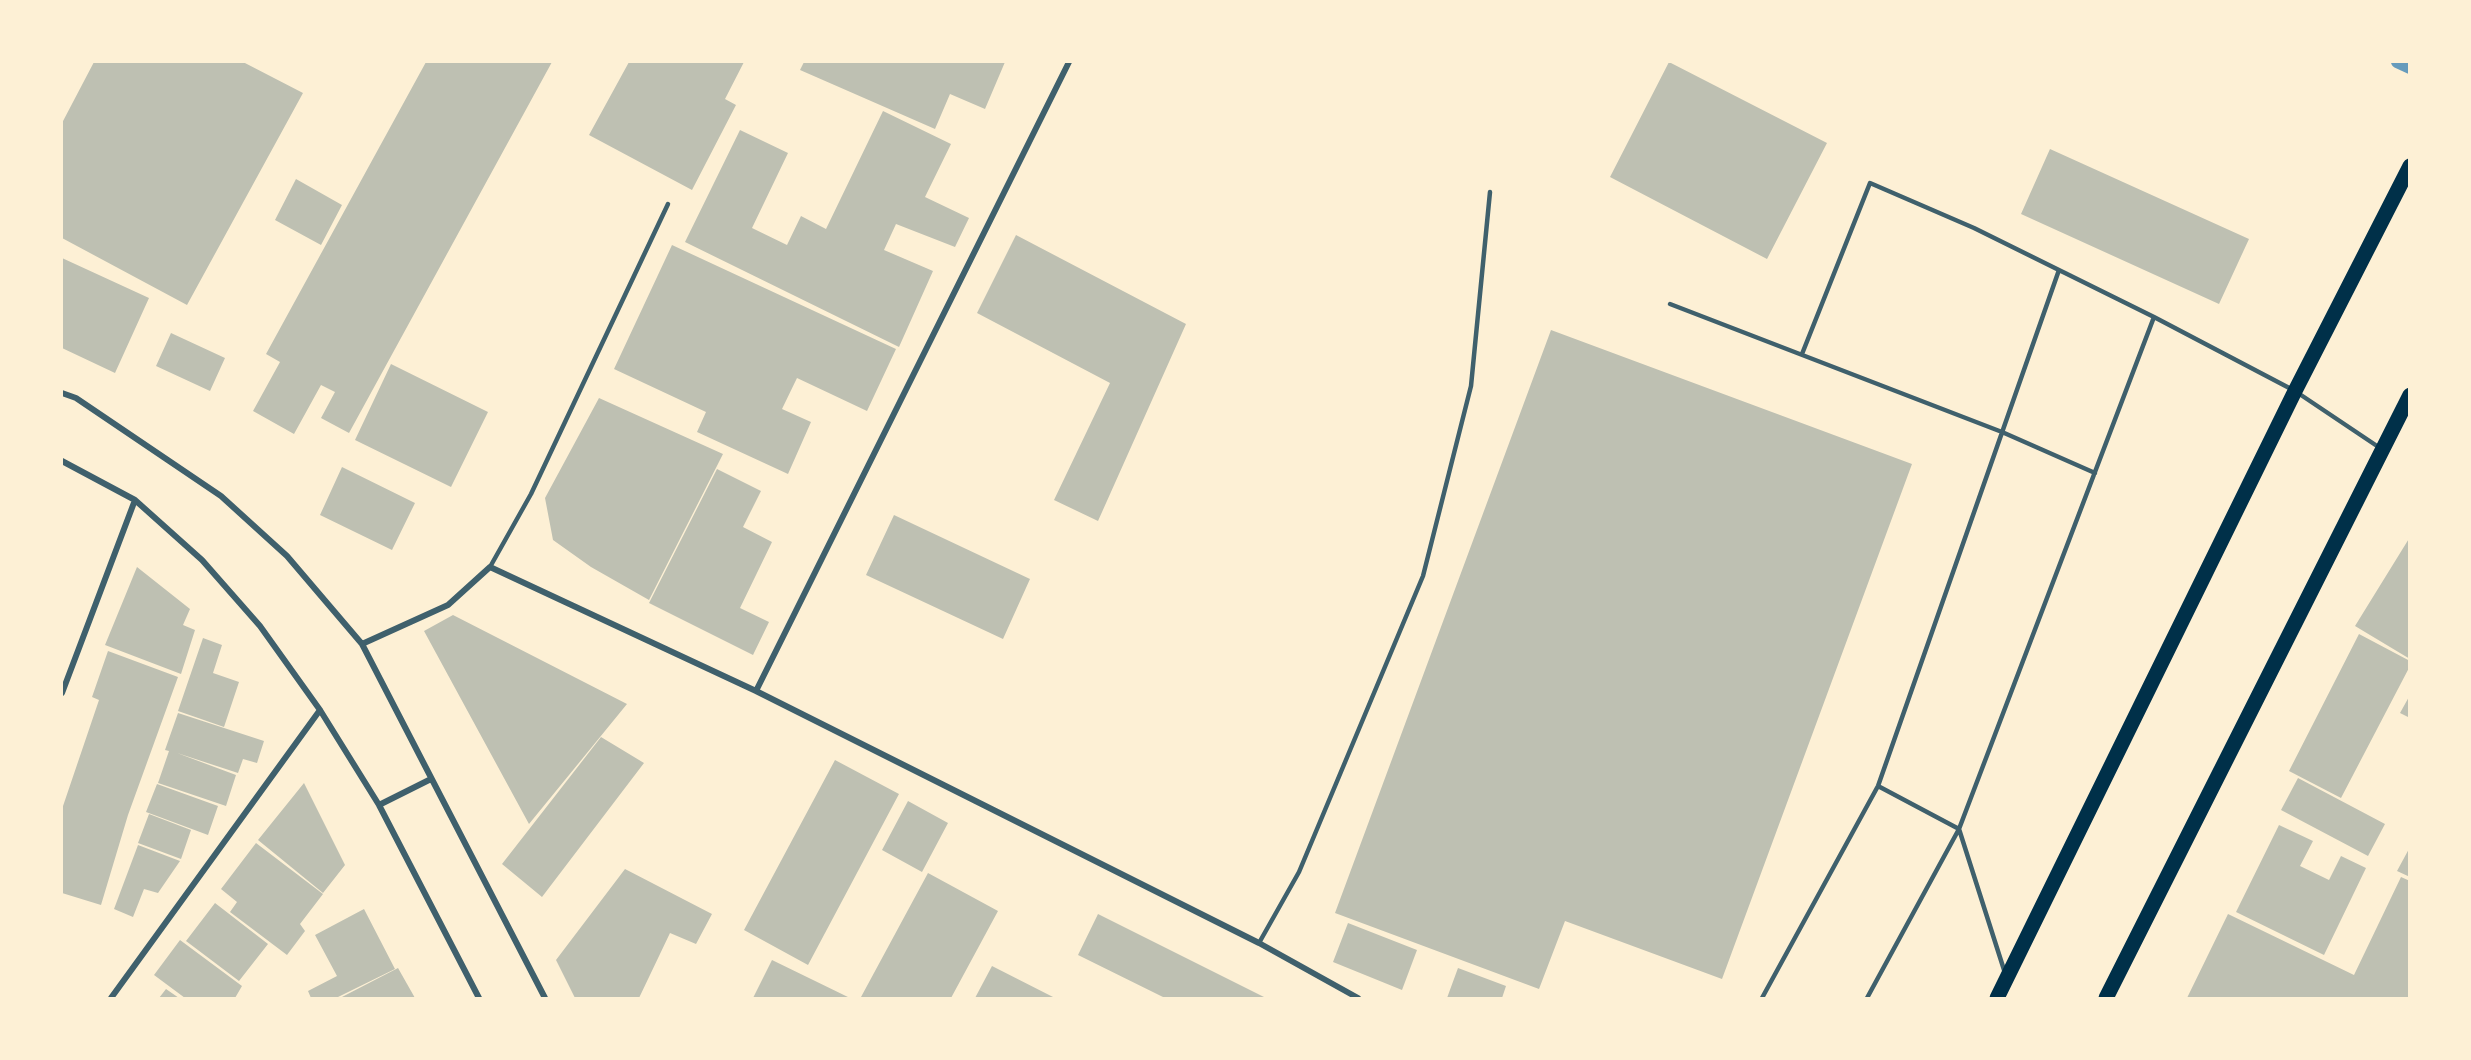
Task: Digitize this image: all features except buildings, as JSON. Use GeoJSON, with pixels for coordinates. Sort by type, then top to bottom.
{"type":"FeatureCollection","features":[{"type":"Feature","properties":{"kind":"main road"},"geometry":{"type":"LineString","coordinates":[[1997,999],[2295,391],[2409,166]]}},
{"type":"Feature","properties":{"kind":"main road"},"geometry":{"type":"LineString","coordinates":[[2106,999],[2409,395]]}},
{"type":"Feature","properties":{"kind":"street"},"geometry":{"type":"LineString","coordinates":[[756,691],[1069,62]]}},
{"type":"Feature","properties":{"kind":"street"},"geometry":{"type":"LineString","coordinates":[[62,393],[76,398],[221,496],[286,556],[362,644],[544,998]]}},
{"type":"Feature","properties":{"kind":"street"},"geometry":{"type":"LineString","coordinates":[[62,461],[135,500],[202,560],[260,626],[320,710],[379,805],[479,999]]}},
{"type":"Feature","properties":{"kind":"street"},"geometry":{"type":"LineString","coordinates":[[62,693],[135,500]]}},
{"type":"Feature","properties":{"kind":"street"},"geometry":{"type":"LineString","coordinates":[[362,644],[448,604],[490,567],[756,691],[1260,944],[1358,999]]}},
{"type":"Feature","properties":{"kind":"street"},"geometry":{"type":"LineString","coordinates":[[111,999],[320,710]]}},
{"type":"Feature","properties":{"kind":"street"},"geometry":{"type":"LineString","coordinates":[[379,805],[431,779]]}},
{"type":"Feature","properties":{"kind":"lane"},"geometry":{"type":"LineString","coordinates":[[1802,354],[1870,183],[1974,228],[2154,317],[2295,391],[2383,450]]}},
{"type":"Feature","properties":{"kind":"lane"},"geometry":{"type":"LineString","coordinates":[[1260,944],[1299,872],[1423,576],[1471,386],[1490,192]]}},
{"type":"Feature","properties":{"kind":"lane"},"geometry":{"type":"LineString","coordinates":[[490,567],[531,494],[668,204]]}},
{"type":"Feature","properties":{"kind":"lane"},"geometry":{"type":"LineString","coordinates":[[1762,999],[1878,786],[2058,270]]}},
{"type":"Feature","properties":{"kind":"lane"},"geometry":{"type":"LineString","coordinates":[[1670,304],[2002,432],[2095,473]]}},
{"type":"Feature","properties":{"kind":"lane"},"geometry":{"type":"LineString","coordinates":[[1867,999],[1959,829],[2154,317]]}},
{"type":"Feature","properties":{"kind":"lane"},"geometry":{"type":"LineString","coordinates":[[1878,786],[1959,829],[2007,978]]}},
{"type":"Feature","properties":{"kind":"waterway"},"geometry":{"type":"LineString","coordinates":[[2397,62],[2410,68]]}}]}
